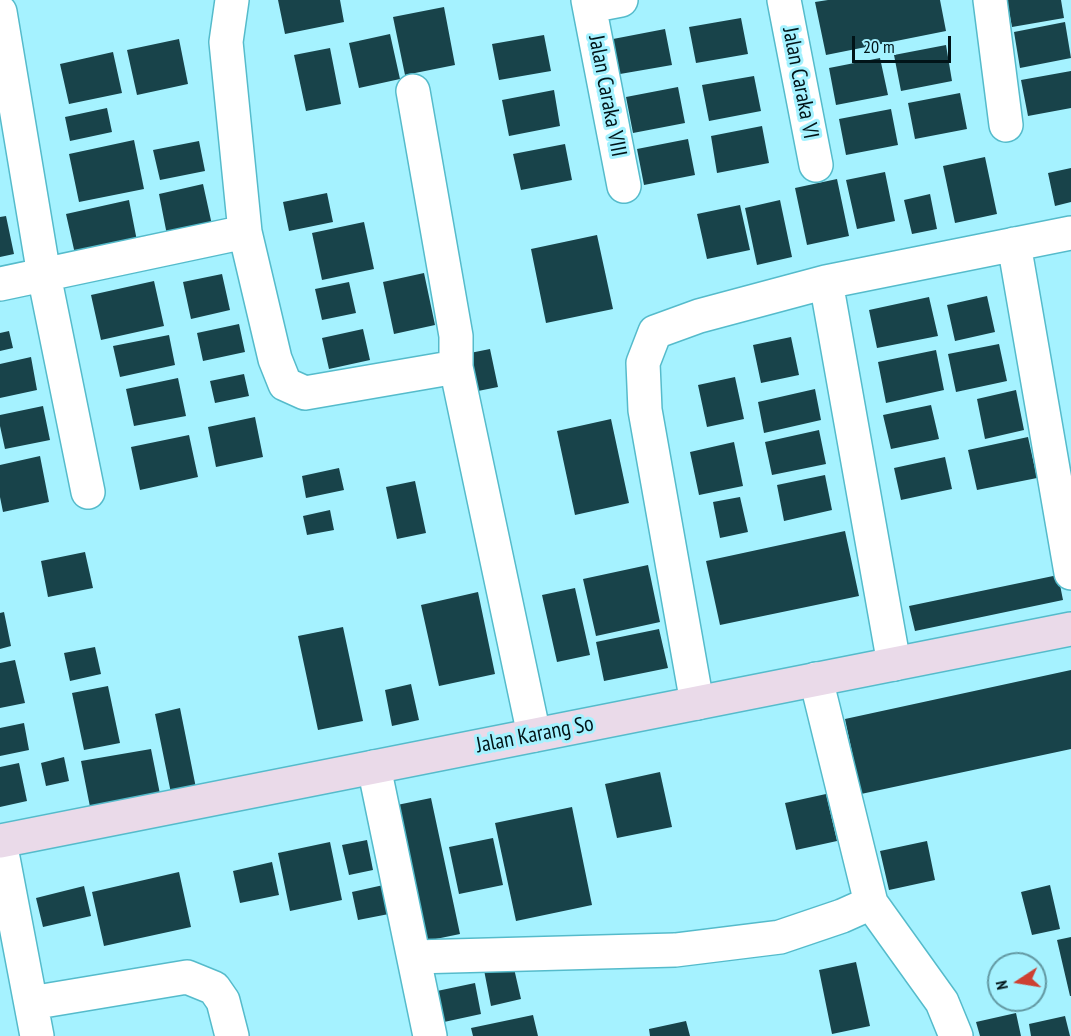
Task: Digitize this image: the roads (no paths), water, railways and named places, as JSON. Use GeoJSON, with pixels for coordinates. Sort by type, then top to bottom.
{"type":"FeatureCollection","features":[{"type":"Feature","properties":{"kind":"street"},"geometry":{"type":"LineString","coordinates":[[232,0],[226,42],[245,232],[274,359],[285,384],[305,393],[456,367]]}},
{"type":"Feature","properties":{"kind":"street"},"geometry":{"type":"LineString","coordinates":[[589,3],[621,0]]}},
{"type":"Feature","properties":{"kind":"street","name":"Jalan Caraka VI"},"geometry":{"type":"LineString","coordinates":[[784,0],[816,165]]}},
{"type":"Feature","properties":{"kind":"street"},"geometry":{"type":"LineString","coordinates":[[990,0],[1006,125]]}},
{"type":"Feature","properties":{"kind":"street","name":"Jalan Caraka VIII"},"geometry":{"type":"LineString","coordinates":[[589,3],[624,186]]}},
{"type":"Feature","properties":{"kind":"street"},"geometry":{"type":"LineString","coordinates":[[0,12],[44,274],[88,492]]}},
{"type":"Feature","properties":{"kind":"street"},"geometry":{"type":"LineString","coordinates":[[413,91],[456,336],[456,367],[534,735]]}},
{"type":"Feature","properties":{"kind":"street"},"geometry":{"type":"LineString","coordinates":[[0,284],[245,232]]}},
{"type":"Feature","properties":{"kind":"street"},"geometry":{"type":"LineString","coordinates":[[697,703],[645,410],[643,363],[655,332],[699,316],[826,282],[1071,233]]}},
{"type":"Feature","properties":{"kind":"street"},"geometry":{"type":"LineString","coordinates":[[1014,244],[1071,573]]}},
{"type":"Feature","properties":{"kind":"street"},"geometry":{"type":"LineString","coordinates":[[826,282],[894,664]]}},
{"type":"Feature","properties":{"kind":"street","name":"Jalan Karang So"},"geometry":{"type":"LineString","coordinates":[[0,842],[1071,629]]}},
{"type":"Feature","properties":{"kind":"street"},"geometry":{"type":"LineString","coordinates":[[816,679],[871,903],[942,1002],[956,1036]]}},
{"type":"Feature","properties":{"kind":"street"},"geometry":{"type":"LineString","coordinates":[[374,767],[430,1036]]}},
{"type":"Feature","properties":{"kind":"street"},"geometry":{"type":"LineString","coordinates":[[0,842],[37,1036]]}},
{"type":"Feature","properties":{"kind":"street"},"geometry":{"type":"LineString","coordinates":[[414,957],[687,949],[780,937],[842,916],[871,903]]}},
{"type":"Feature","properties":{"kind":"street"},"geometry":{"type":"LineString","coordinates":[[31,1003],[187,977],[214,988],[223,1001],[232,1036]]}}]}
